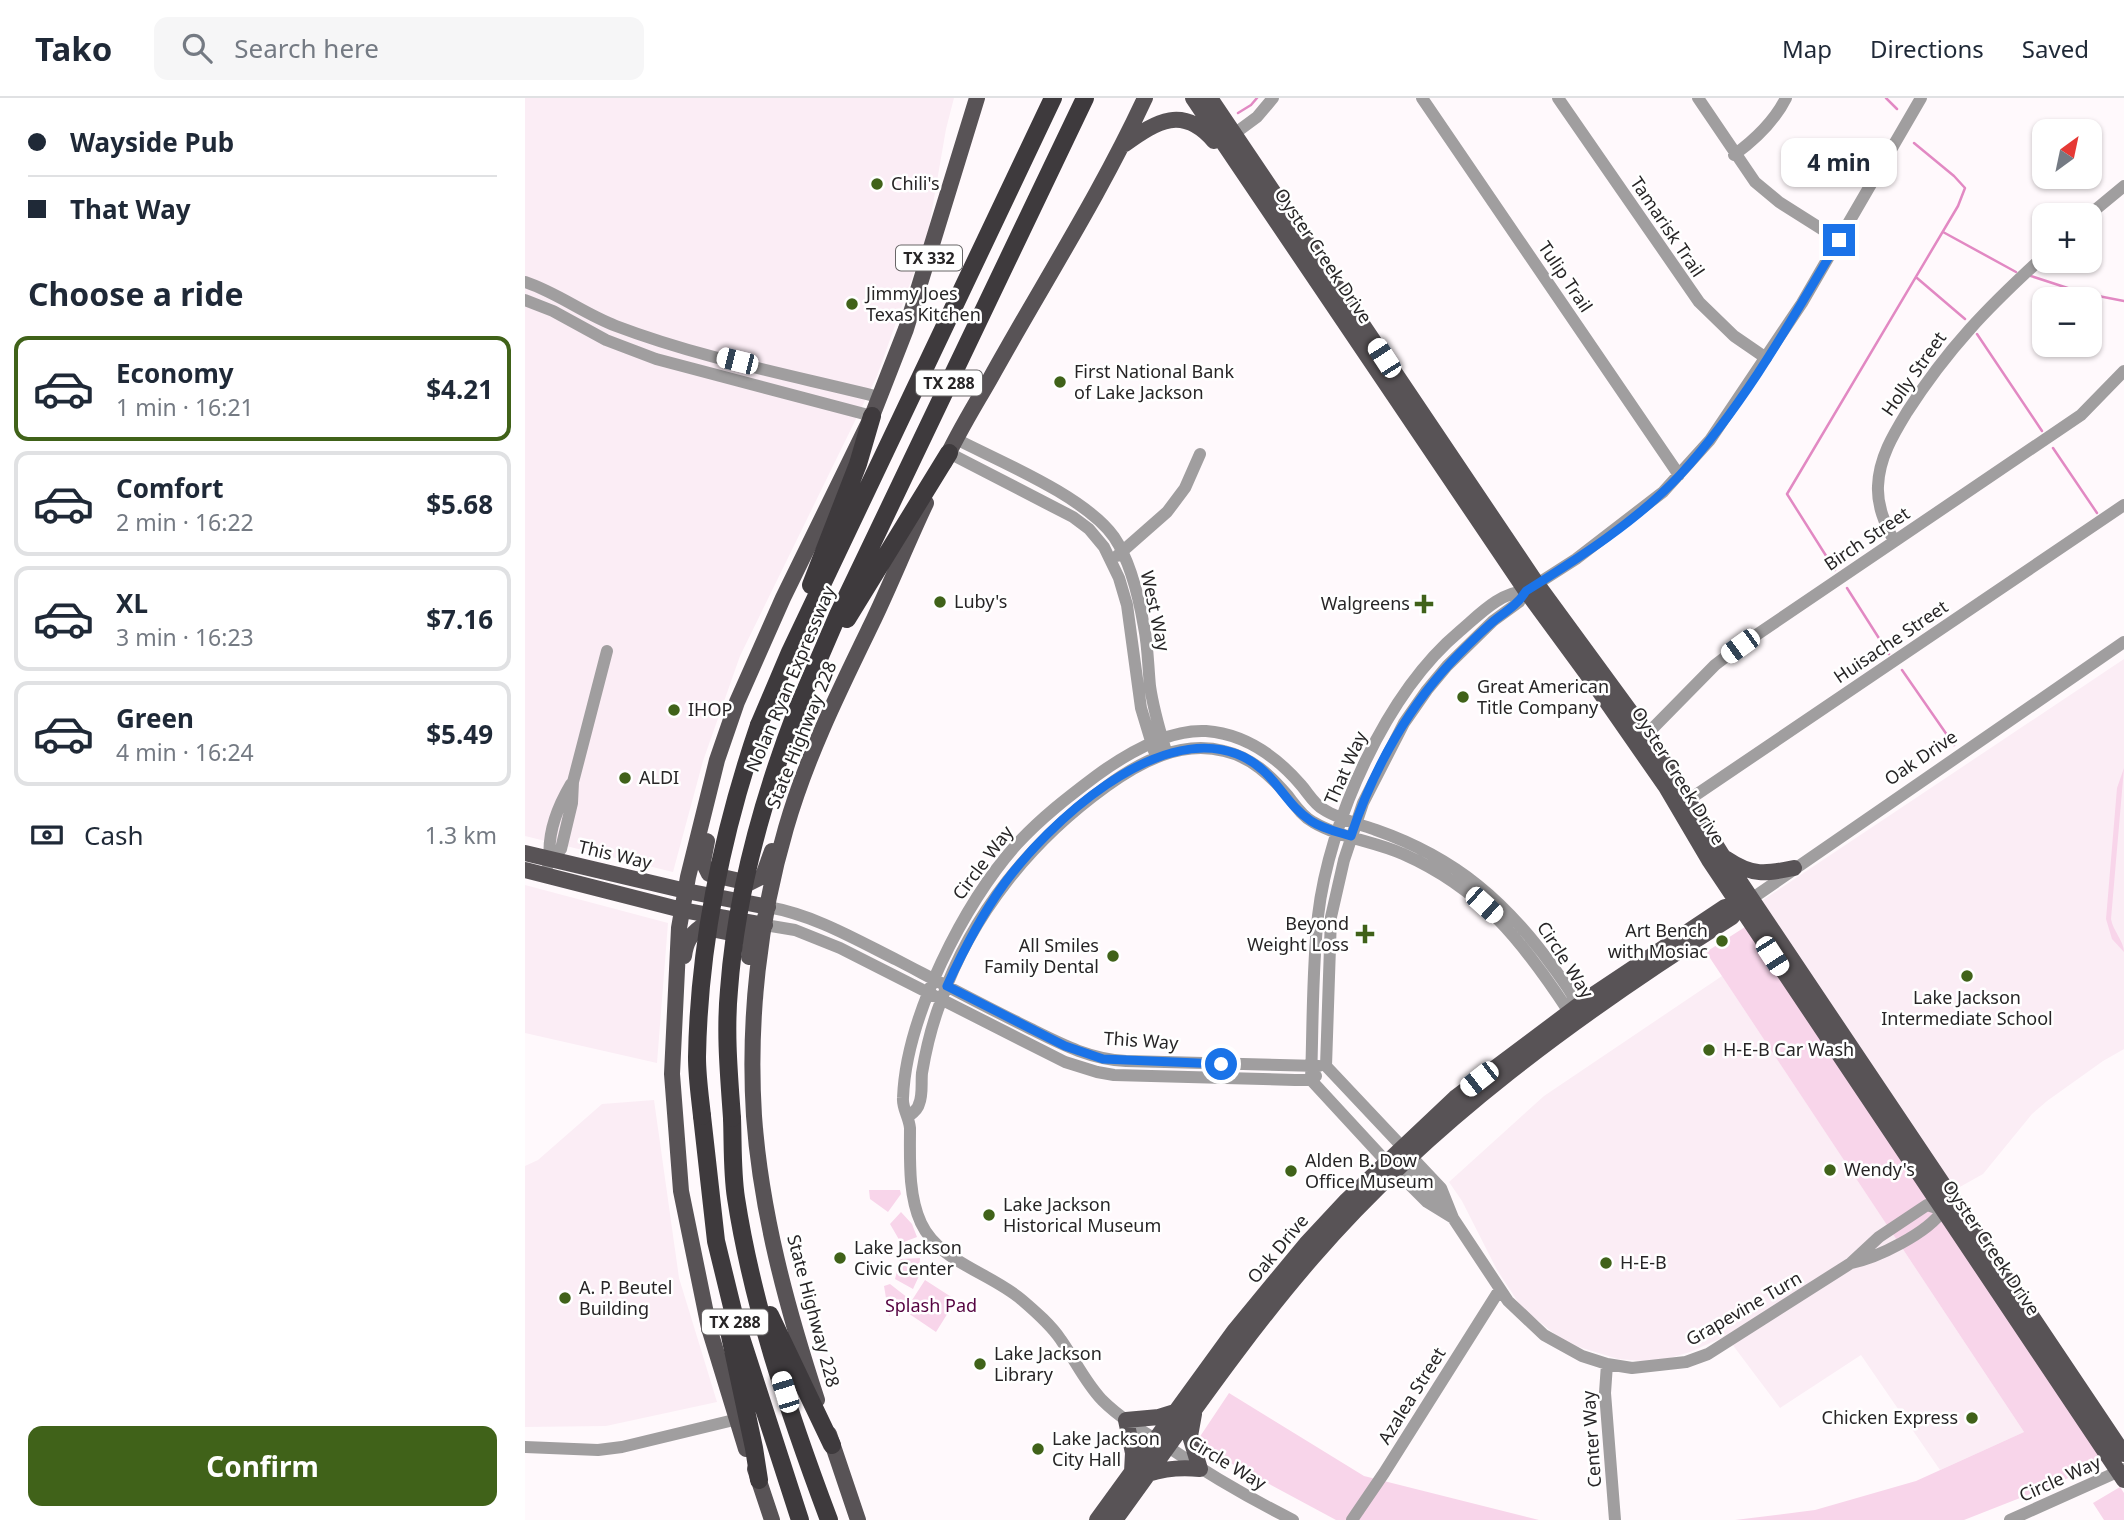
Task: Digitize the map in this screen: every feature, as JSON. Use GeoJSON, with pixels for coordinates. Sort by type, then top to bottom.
{"type":"FeatureCollection","features":[{"type":"Feature","properties":{"kind":"highway","name":"Nolan Ryan Expressway"},"geometry":{"type":"LineString","coordinates":[[800,1520],[734,1319],[716,1241],[697,1060],[704,947],[727,829],[751,747],[767,705],[1053,98]]}},
{"type":"Feature","properties":{"kind":"highway","name":"Nolan Ryan Expressway"},"geometry":{"type":"LineString","coordinates":[[829,1520],[793,1419],[751,1275],[735,1196],[727,1046],[735,937],[754,840],[772,776],[796,712],[843,604],[1084,98]]}},
{"type":"Feature","properties":{"kind":"highway"},"geometry":{"type":"LineString","coordinates":[[790,652],[800,617],[858,464],[872,416]]}},
{"type":"Feature","properties":{"kind":"highway"},"geometry":{"type":"LineString","coordinates":[[815,669],[952,446]]}},
{"type":"Feature","properties":{"kind":"highway"},"geometry":{"type":"LineString","coordinates":[[716,1241],[723,1303],[759,1480]]}},
{"type":"Feature","properties":{"kind":"highway"},"geometry":{"type":"LineString","coordinates":[[751,1275],[832,1445]]}},
{"type":"Feature","properties":{"kind":"main road","name":"TX 332"},"geometry":{"type":"LineString","coordinates":[[872,416],[907,329],[977,98]]}},
{"type":"Feature","properties":{"kind":"main road"},"geometry":{"type":"LineString","coordinates":[[1123,146],[1145,98]]}},
{"type":"Feature","properties":{"kind":"main road","name":"Oyster Creek Drive"},"geometry":{"type":"LineString","coordinates":[[1193,98],[1532,588],[1722,855],[1745,903],[1943,1210],[2122,1474]]}},
{"type":"Feature","properties":{"kind":"main road","name":"Oyster Creek Drive"},"geometry":{"type":"LineString","coordinates":[[1210,98],[1532,588]]}},
{"type":"Feature","properties":{"kind":"main road"},"geometry":{"type":"LineString","coordinates":[[1123,146],[1152,125],[1176,120],[1199,126],[1218,146],[1232,155]]}},
{"type":"Feature","properties":{"kind":"main road","name":"State Highway 228"},"geometry":{"type":"LineString","coordinates":[[859,1520],[793,1325],[768,1217],[754,1117],[755,1003],[768,907],[785,829],[810,757],[952,446],[1123,146]]}},
{"type":"Feature","properties":{"kind":"main road"},"geometry":{"type":"LineString","coordinates":[[772,1520],[709,1328],[681,1191],[672,1074],[675,979],[682,910],[723,741],[754,660],[872,416]]}},
{"type":"Feature","properties":{"kind":"main road"},"geometry":{"type":"LineString","coordinates":[[707,803],[713,814],[703,862],[709,874],[749,883],[763,876],[778,834],[785,829]]}},
{"type":"Feature","properties":{"kind":"main road","name":"Oyster Creek Drive"},"geometry":{"type":"LineString","coordinates":[[1683,803],[1709,860],[1745,903],[2124,1454]]}},
{"type":"Feature","properties":{"kind":"main road","name":"This Way"},"geometry":{"type":"LineString","coordinates":[[525,853],[547,867],[682,910],[765,925]]}},
{"type":"Feature","properties":{"kind":"main road"},"geometry":{"type":"LineString","coordinates":[[1722,855],[1748,871],[1768,873],[1794,868]]}},
{"type":"Feature","properties":{"kind":"main road","name":"This Way"},"geometry":{"type":"LineString","coordinates":[[525,870],[547,867],[768,907]]}},
{"type":"Feature","properties":{"kind":"main road","name":"Oak Drive"},"geometry":{"type":"LineString","coordinates":[[1097,1520],[1140,1473],[1162,1443],[1196,1409],[1274,1303],[1455,1098],[1576,1013],[1732,917],[1745,903]]}},
{"type":"Feature","properties":{"kind":"main road"},"geometry":{"type":"LineString","coordinates":[[675,979],[682,971],[686,944],[692,933],[701,927],[751,937],[746,987],[755,1003]]}},
{"type":"Feature","properties":{"kind":"main road","name":"Oak Drive"},"geometry":{"type":"LineString","coordinates":[[1162,1443],[1175,1412],[1232,1334],[1306,1244],[1401,1160]]}},
{"type":"Feature","properties":{"kind":"main road"},"geometry":{"type":"LineString","coordinates":[[1175,1412],[1159,1417],[1126,1420],[1140,1473],[1179,1467],[1200,1469],[1190,1436],[1196,1409]]}},
{"type":"Feature","properties":{"kind":"main road","name":"Oak Drive"},"geometry":{"type":"LineString","coordinates":[[1115,1520],[1140,1473]]}},
{"type":"Feature","properties":{"kind":"street"},"geometry":{"type":"LineString","coordinates":[[1234,134],[1257,117],[1273,98]]}},
{"type":"Feature","properties":{"kind":"street","name":"Tulip Trail"},"geometry":{"type":"LineString","coordinates":[[1422,98],[1679,475]]}},
{"type":"Feature","properties":{"kind":"street","name":"Tamarisk Trail"},"geometry":{"type":"LineString","coordinates":[[1558,98],[1699,302],[1734,336],[1766,358]]}},
{"type":"Feature","properties":{"kind":"street"},"geometry":{"type":"LineString","coordinates":[[1698,98],[1734,155],[1755,182],[1779,202],[1839,240]]}},
{"type":"Feature","properties":{"kind":"street"},"geometry":{"type":"LineString","coordinates":[[1734,155],[1762,131],[1786,98]]}},
{"type":"Feature","properties":{"kind":"street","name":"That Way"},"geometry":{"type":"LineString","coordinates":[[1349,820],[1404,723],[1427,690],[1463,650],[1532,588],[1627,521],[1679,475],[1722,424],[1839,240],[1921,98]]}},
{"type":"Feature","properties":{"kind":"street"},"geometry":{"type":"LineString","coordinates":[[2102,204],[2124,186]]}},
{"type":"Feature","properties":{"kind":"street","name":"Holly Street"},"geometry":{"type":"LineString","coordinates":[[1894,541],[1884,522],[1877,488],[1883,457],[1891,439],[1926,383],[1963,334],[2032,267]]}},
{"type":"Feature","properties":{"kind":"street"},"geometry":{"type":"LineString","coordinates":[[525,282],[562,297],[613,325],[674,345],[879,397]]}},
{"type":"Feature","properties":{"kind":"street"},"geometry":{"type":"LineString","coordinates":[[553,311],[562,297]]}},
{"type":"Feature","properties":{"kind":"street"},"geometry":{"type":"LineString","coordinates":[[525,300],[553,311],[606,340],[670,362],[872,416]]}},
{"type":"Feature","properties":{"kind":"street"},"geometry":{"type":"LineString","coordinates":[[670,362],[674,345]]}},
{"type":"Feature","properties":{"kind":"street","name":"Birch Street"},"geometry":{"type":"LineString","coordinates":[[1640,737],[1715,665],[2081,415],[2124,371]]}},
{"type":"Feature","properties":{"kind":"street"},"geometry":{"type":"LineString","coordinates":[[842,407],[850,400],[845,388]]}},
{"type":"Feature","properties":{"kind":"street","name":"West Way"},"geometry":{"type":"LineString","coordinates":[[952,446],[1011,467],[1078,512],[1112,561],[1133,603]]}},
{"type":"Feature","properties":{"kind":"street","name":"West Way"},"geometry":{"type":"LineString","coordinates":[[952,446],[1004,480],[1104,525],[1122,552],[1133,603],[1141,708],[1162,756]]}},
{"type":"Feature","properties":{"kind":"street"},"geometry":{"type":"LineString","coordinates":[[1112,561],[1157,523],[1172,506],[1185,488],[1200,454]]}},
{"type":"Feature","properties":{"kind":"street"},"geometry":{"type":"LineString","coordinates":[[1004,480],[1011,467]]}},
{"type":"Feature","properties":{"kind":"street","name":"Huisache Street"},"geometry":{"type":"LineString","coordinates":[[1683,803],[2124,505]]}},
{"type":"Feature","properties":{"kind":"street","name":"That Way"},"geometry":{"type":"LineString","coordinates":[[1326,1066],[1331,917],[1345,834],[1360,772],[1391,713],[1446,642],[1483,611],[1513,592],[1532,588]]}},
{"type":"Feature","properties":{"kind":"street"},"geometry":{"type":"LineString","coordinates":[[1446,642],[1463,650]]}},
{"type":"Feature","properties":{"kind":"street","name":"Oak Drive"},"geometry":{"type":"LineString","coordinates":[[1745,903],[2124,642]]}},
{"type":"Feature","properties":{"kind":"street"},"geometry":{"type":"LineString","coordinates":[[547,867],[561,849],[572,803],[573,782],[607,651]]}},
{"type":"Feature","properties":{"kind":"street","name":"Circle Way"},"geometry":{"type":"LineString","coordinates":[[1293,1520],[1200,1469],[1126,1420],[1093,1389],[1061,1339],[1030,1307],[999,1283],[953,1258],[929,1237],[918,1217],[911,1177],[909,1116],[902,1103],[906,1075],[913,1039],[934,979],[969,910],[1016,846],[1061,802],[1123,757],[1157,742],[1197,731],[1210,732],[1249,742],[1281,763],[1318,806],[1394,836],[1437,857],[1492,895],[1522,926],[1576,1013]]}},
{"type":"Feature","properties":{"kind":"street","name":"Circle Way"},"geometry":{"type":"LineString","coordinates":[[909,1116],[919,1106],[924,1062],[941,999],[980,920],[1026,856],[1077,808],[1133,767],[1162,756],[1198,748],[1237,754],[1249,760],[1269,775],[1309,820],[1404,854],[1431,868],[1484,905],[1512,934],[1576,1013]]}},
{"type":"Feature","properties":{"kind":"street","name":"That Way"},"geometry":{"type":"LineString","coordinates":[[1312,1066],[1318,913],[1324,882],[1345,834]]}},
{"type":"Feature","properties":{"kind":"street","name":"This Way"},"geometry":{"type":"LineString","coordinates":[[768,907],[824,924],[1065,1046],[1103,1059],[1326,1066]]}},
{"type":"Feature","properties":{"kind":"street","name":"This Way"},"geometry":{"type":"LineString","coordinates":[[765,925],[795,930],[831,944],[1065,1062],[1100,1073],[1126,1076],[1311,1080]]}},
{"type":"Feature","properties":{"kind":"street"},"geometry":{"type":"LineString","coordinates":[[1311,1080],[1312,1066]]}},
{"type":"Feature","properties":{"kind":"street"},"geometry":{"type":"LineString","coordinates":[[1311,1080],[1326,1066],[1401,1160],[1427,1202],[1453,1218]]}},
{"type":"Feature","properties":{"kind":"street"},"geometry":{"type":"LineString","coordinates":[[1311,1080],[1401,1160],[1441,1188],[1453,1218],[1508,1301],[1544,1335],[1582,1356],[1607,1364]]}},
{"type":"Feature","properties":{"kind":"street","name":"Grapevine Turn"},"geometry":{"type":"LineString","coordinates":[[1607,1364],[1632,1368],[1662,1366],[1686,1362],[1708,1354],[1851,1264],[1889,1250],[1936,1220],[1943,1210]]}},
{"type":"Feature","properties":{"kind":"street","name":"Azalea Street"},"geometry":{"type":"LineString","coordinates":[[1352,1520],[1500,1289]]}},
{"type":"Feature","properties":{"kind":"street","name":"Center Way"},"geometry":{"type":"LineString","coordinates":[[1607,1364],[1605,1393],[1615,1520]]}},
{"type":"Feature","properties":{"kind":"street"},"geometry":{"type":"LineString","coordinates":[[525,1447],[598,1450],[622,1447],[738,1419]]}},
{"type":"Feature","properties":{"kind":"street","name":"Circle Way"},"geometry":{"type":"LineString","coordinates":[[2010,1520],[2122,1474]]}},
{"type":"Feature","properties":{"kind":"shaded area"},"geometry":{"type":"Polygon","coordinates":[[[525,98],[954,98],[928,233],[877,376],[740,656],[703,761],[673,872],[525,836],[525,98]]]}},
{"type":"Feature","properties":{"kind":"shaded area","name":"Lake Jackson Intermediate School"},"geometry":{"type":"Polygon","coordinates":[[[2124,659],[2124,1049],[2103,1061],[2032,1114],[1983,1174],[1958,1188],[1951,1187],[1760,902],[2124,659]]]}},
{"type":"Feature","properties":{"kind":"shaded area"},"geometry":{"type":"Polygon","coordinates":[[[525,885],[668,923],[657,1063],[525,1033],[525,885]]]}},
{"type":"Feature","properties":{"kind":"shaded area"},"geometry":{"type":"Polygon","coordinates":[[[1722,976],[2024,1432],[1940,1470],[1861,1355],[1780,1408],[1726,1336],[1690,1352],[1656,1362],[1618,1359],[1566,1343],[1522,1308],[1497,1270],[1462,1201],[1449,1182],[1544,1096],[1722,976]]]}},
{"type":"Feature","properties":{"kind":"shaded area"},"geometry":{"type":"Polygon","coordinates":[[[654,1100],[679,1278],[717,1402],[606,1426],[525,1427],[525,1166],[538,1160],[602,1104],[654,1100]]]}},
{"type":"Feature","properties":{"kind":"green space"},"geometry":{"type":"Polygon","coordinates":[[[2124,768],[2111,919],[2124,952],[2112,939],[2106,919],[2117,788],[2124,768]]]}},
{"type":"Feature","properties":{"kind":"green space"},"geometry":{"type":"Polygon","coordinates":[[[1745,927],[2104,1460],[2058,1483],[1964,1520],[1735,1520],[1815,1510],[1916,1481],[2024,1432],[1706,952],[1745,927]]]}},
{"type":"Feature","properties":{"kind":"green space"},"geometry":{"type":"Polygon","coordinates":[[[869,1190],[900,1190],[901,1194],[888,1212],[870,1199],[869,1190]]]}},
{"type":"Feature","properties":{"kind":"green space"},"geometry":{"type":"Polygon","coordinates":[[[901,1212],[912,1224],[917,1237],[901,1243],[890,1224],[901,1212]]]}},
{"type":"Feature","properties":{"kind":"green space"},"geometry":{"type":"Polygon","coordinates":[[[920,1258],[919,1276],[913,1289],[895,1279],[900,1259],[920,1258]]]}},
{"type":"Feature","properties":{"kind":"green space","name":"Splash Pad"},"geometry":{"type":"Polygon","coordinates":[[[925,1280],[956,1300],[936,1332],[905,1311],[925,1280]]]}},
{"type":"Feature","properties":{"kind":"green space"},"geometry":{"type":"Polygon","coordinates":[[[890,1284],[908,1298],[889,1316],[884,1286],[890,1284]]]}},
{"type":"Feature","properties":{"kind":"green space"},"geometry":{"type":"Polygon","coordinates":[[[1229,1393],[1364,1476],[1539,1520],[1336,1520],[1195,1444],[1229,1393]]]}},
{"type":"Feature","properties":{"kind":"green space"},"geometry":{"type":"Polygon","coordinates":[[[2120,1487],[2124,1493],[2124,1520],[2104,1520],[2093,1503],[2120,1487]]]}},
{"type":"Feature","properties":{"kind":"waterway"},"geometry":{"type":"LineString","coordinates":[[1238,113],[1257,98]]}},
{"type":"Feature","properties":{"kind":"waterway"},"geometry":{"type":"LineString","coordinates":[[1886,98],[1897,109]]}},
{"type":"Feature","properties":{"kind":"waterway"},"geometry":{"type":"LineString","coordinates":[[1835,570],[1787,494],[1958,206],[1965,188],[1914,143]]}},
{"type":"Feature","properties":{"kind":"waterway"},"geometry":{"type":"LineString","coordinates":[[1943,232],[2016,272]]}},
{"type":"Feature","properties":{"kind":"waterway"},"geometry":{"type":"LineString","coordinates":[[2031,276],[2083,293],[2124,301]]}},
{"type":"Feature","properties":{"kind":"waterway"},"geometry":{"type":"LineString","coordinates":[[1917,278],[1965,319]]}},
{"type":"Feature","properties":{"kind":"waterway"},"geometry":{"type":"LineString","coordinates":[[1977,334],[2042,431]]}},
{"type":"Feature","properties":{"kind":"waterway"},"geometry":{"type":"LineString","coordinates":[[2053,448],[2097,513]]}},
{"type":"Feature","properties":{"kind":"waterway"},"geometry":{"type":"LineString","coordinates":[[1847,588],[1889,654]]}},
{"type":"Feature","properties":{"kind":"waterway"},"geometry":{"type":"LineString","coordinates":[[1902,670],[1954,745]]}},
{"type":"Feature","properties":{"kind":"place","name":"Chili's"},"geometry":{"type":"Point","coordinates":[877,184]}},
{"type":"Feature","properties":{"kind":"place","name":"Jimmy Joes Texas Kitchen"},"geometry":{"type":"Point","coordinates":[852,304]}},
{"type":"Feature","properties":{"kind":"place","name":"First National Bank of Lake Jackson"},"geometry":{"type":"Point","coordinates":[1060,382]}},
{"type":"Feature","properties":{"kind":"place","name":"Luby's"},"geometry":{"type":"Point","coordinates":[940,602]}},
{"type":"Feature","properties":{"kind":"place","name":"Walgreens"},"geometry":{"type":"Point","coordinates":[1424,604]}},
{"type":"Feature","properties":{"kind":"place","name":"Great American Title Company"},"geometry":{"type":"Point","coordinates":[1463,697]}},
{"type":"Feature","properties":{"kind":"place","name":"IHOP"},"geometry":{"type":"Point","coordinates":[674,710]}},
{"type":"Feature","properties":{"kind":"place","name":"ALDI"},"geometry":{"type":"Point","coordinates":[625,778]}},
{"type":"Feature","properties":{"kind":"place","name":"Beyond Weight Loss"},"geometry":{"type":"Point","coordinates":[1365,934]}},
{"type":"Feature","properties":{"kind":"place","name":"Art Bench with Mosiac"},"geometry":{"type":"Point","coordinates":[1722,941]}},
{"type":"Feature","properties":{"kind":"place","name":"All Smiles Family Dental"},"geometry":{"type":"Point","coordinates":[1113,956]}},
{"type":"Feature","properties":{"kind":"place","name":"Lake Jackson Intermediate School"},"geometry":{"type":"Point","coordinates":[1967,976]}},
{"type":"Feature","properties":{"kind":"place","name":"H-E-B Car Wash"},"geometry":{"type":"Point","coordinates":[1709,1050]}},
{"type":"Feature","properties":{"kind":"place","name":"Wendy's"},"geometry":{"type":"Point","coordinates":[1830,1170]}},
{"type":"Feature","properties":{"kind":"place","name":"Alden B. Dow Office Museum"},"geometry":{"type":"Point","coordinates":[1291,1171]}},
{"type":"Feature","properties":{"kind":"place","name":"Lake Jackson Historical Museum"},"geometry":{"type":"Point","coordinates":[989,1215]}},
{"type":"Feature","properties":{"kind":"place","name":"Lake Jackson Civic Center"},"geometry":{"type":"Point","coordinates":[840,1258]}},
{"type":"Feature","properties":{"kind":"place","name":"H-E-B"},"geometry":{"type":"Point","coordinates":[1606,1263]}},
{"type":"Feature","properties":{"kind":"place","name":"A. P. Beutel Building"},"geometry":{"type":"Point","coordinates":[565,1298]}},
{"type":"Feature","properties":{"kind":"place","name":"Lake Jackson Library"},"geometry":{"type":"Point","coordinates":[980,1364]}},
{"type":"Feature","properties":{"kind":"place","name":"Chicken Express"},"geometry":{"type":"Point","coordinates":[1972,1418]}},
{"type":"Feature","properties":{"kind":"place","name":"Lake Jackson City Hall"},"geometry":{"type":"Point","coordinates":[1038,1449]}},
{"type":"Feature","properties":{"kind":"route"},"geometry":{"type":"LineString","coordinates":[[1221,1064],[1126,1061],[1085,1054],[947,986],[980,920],[1026,856],[1077,808],[1133,767],[1156,757],[1198,748],[1212,748],[1237,754],[1269,775],[1309,820],[1351,836],[1363,803],[1386,756],[1404,723],[1427,690],[1447,666],[1493,621],[1519,602],[1526,591],[1576,559],[1627,521],[1663,492],[1679,475],[1728,416],[1802,303],[1839,240]]}}]}
